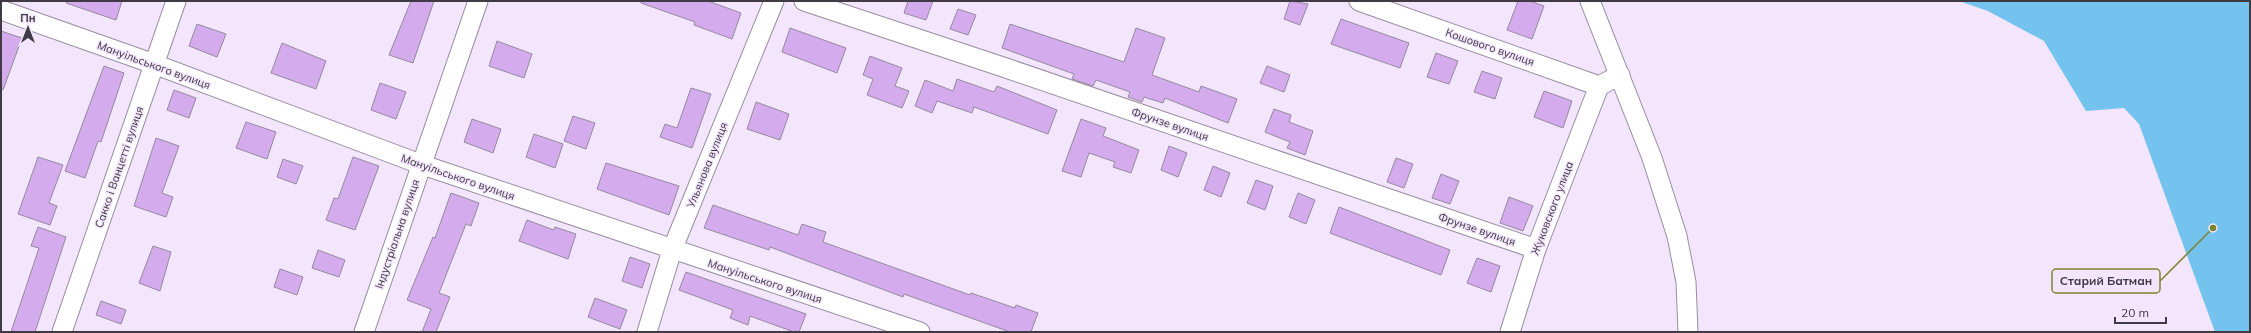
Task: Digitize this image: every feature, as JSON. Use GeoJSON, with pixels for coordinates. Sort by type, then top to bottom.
{"type":"FeatureCollection","features":[{"type":"Feature","properties":{"kind":"street","name":"Сакко і Ванцетті вулиця"},"geometry":{"type":"LineString","coordinates":[[62,332],[176,1]]}},
{"type":"Feature","properties":{"kind":"street","name":"Індустріальна вулиця"},"geometry":{"type":"LineString","coordinates":[[364,332],[420,164],[478,1]]}},
{"type":"Feature","properties":{"kind":"street","name":"Ульянова вулиця"},"geometry":{"type":"LineString","coordinates":[[647,332],[672,250],[774,1]]}},
{"type":"Feature","properties":{"kind":"street","name":"Фрунзе вулиця"},"geometry":{"type":"LineString","coordinates":[[804,1],[1011,69],[1536,249]]}},
{"type":"Feature","properties":{"kind":"street","name":"Кошового вулиця"},"geometry":{"type":"LineString","coordinates":[[1359,1],[1599,86]]}},
{"type":"Feature","properties":{"kind":"street"},"geometry":{"type":"LineString","coordinates":[[1590,1],[1620,75],[1665,197],[1677,236],[1686,282],[1688,332]]}},
{"type":"Feature","properties":{"kind":"street","name":"Мануільського вулиця"},"geometry":{"type":"LineString","coordinates":[[1,10],[154,64],[420,164],[672,250],[920,332]]}},
{"type":"Feature","properties":{"kind":"street"},"geometry":{"type":"LineString","coordinates":[[1599,86],[1620,75]]}},
{"type":"Feature","properties":{"kind":"street","name":"Жуковского улица"},"geometry":{"type":"LineString","coordinates":[[1510,332],[1536,249],[1599,86]]}},
{"type":"Feature","properties":{"kind":"water"},"geometry":{"type":"Polygon","coordinates":[[[1959,1],[2250,1],[2250,332],[2215,332],[2139,124],[2124,108],[2086,111],[2044,41],[1988,11],[1959,1]]]}},
{"type":"Feature","properties":{"kind":"building"},"geometry":{"type":"Polygon","coordinates":[[[67,1],[122,1],[116,20],[66,3],[67,1]]]}},
{"type":"Feature","properties":{"kind":"building"},"geometry":{"type":"Polygon","coordinates":[[[411,1],[434,1],[413,63],[389,55],[411,1]]]}},
{"type":"Feature","properties":{"kind":"building"},"geometry":{"type":"Polygon","coordinates":[[[641,1],[708,1],[741,13],[732,39],[694,25],[695,22],[641,3],[641,1]]]}},
{"type":"Feature","properties":{"kind":"building"},"geometry":{"type":"Polygon","coordinates":[[[908,1],[933,1],[926,20],[904,13],[908,1]]]}},
{"type":"Feature","properties":{"kind":"building"},"geometry":{"type":"Polygon","coordinates":[[[1290,1],[1308,4],[1300,25],[1284,19],[1290,1]]]}},
{"type":"Feature","properties":{"kind":"building"},"geometry":{"type":"Polygon","coordinates":[[[1518,1],[1530,1],[1544,6],[1532,39],[1507,30],[1518,1]]]}},
{"type":"Feature","properties":{"kind":"building"},"geometry":{"type":"Polygon","coordinates":[[[958,9],[976,15],[968,35],[950,29],[958,9]]]}},
{"type":"Feature","properties":{"kind":"building"},"geometry":{"type":"Polygon","coordinates":[[[1341,19],[1409,43],[1400,68],[1331,44],[1341,19]]]}},
{"type":"Feature","properties":{"kind":"building"},"geometry":{"type":"Polygon","coordinates":[[[197,24],[226,34],[217,57],[189,46],[197,24]]]}},
{"type":"Feature","properties":{"kind":"building"},"geometry":{"type":"Polygon","coordinates":[[[1010,24],[1124,62],[1136,28],[1165,38],[1152,75],[1199,92],[1201,86],[1237,99],[1228,123],[1165,98],[1163,103],[1144,97],[1142,102],[1128,97],[1130,92],[1096,80],[1093,86],[1072,79],[1074,74],[1002,48],[1010,24]]]}},
{"type":"Feature","properties":{"kind":"building"},"geometry":{"type":"Polygon","coordinates":[[[790,28],[846,48],[837,73],[782,52],[790,28]]]}},
{"type":"Feature","properties":{"kind":"building"},"geometry":{"type":"Polygon","coordinates":[[[1,31],[22,38],[3,90],[1,89],[1,31]]]}},
{"type":"Feature","properties":{"kind":"building"},"geometry":{"type":"Polygon","coordinates":[[[497,41],[532,54],[524,78],[489,66],[497,41]]]}},
{"type":"Feature","properties":{"kind":"building"},"geometry":{"type":"Polygon","coordinates":[[[282,43],[326,61],[316,89],[271,73],[282,43]]]}},
{"type":"Feature","properties":{"kind":"building"},"geometry":{"type":"Polygon","coordinates":[[[1436,53],[1458,61],[1449,84],[1427,77],[1436,53]]]}},
{"type":"Feature","properties":{"kind":"building"},"geometry":{"type":"Polygon","coordinates":[[[870,56],[902,68],[895,86],[909,91],[902,108],[867,95],[873,79],[863,75],[870,56]]]}},
{"type":"Feature","properties":{"kind":"building"},"geometry":{"type":"Polygon","coordinates":[[[104,66],[124,73],[101,142],[98,141],[85,178],[65,171],[104,66]]]}},
{"type":"Feature","properties":{"kind":"building"},"geometry":{"type":"Polygon","coordinates":[[[1267,66],[1290,75],[1284,92],[1260,83],[1267,66]]]}},
{"type":"Feature","properties":{"kind":"building"},"geometry":{"type":"Polygon","coordinates":[[[1482,71],[1502,78],[1495,99],[1474,92],[1482,71]]]}},
{"type":"Feature","properties":{"kind":"building"},"geometry":{"type":"Polygon","coordinates":[[[957,79],[994,92],[997,86],[1057,110],[1048,134],[974,107],[972,113],[937,101],[932,113],[915,106],[925,80],[953,91],[957,79]]]}},
{"type":"Feature","properties":{"kind":"building"},"geometry":{"type":"Polygon","coordinates":[[[380,83],[406,92],[396,119],[371,110],[380,83]]]}},
{"type":"Feature","properties":{"kind":"building"},"geometry":{"type":"Polygon","coordinates":[[[691,88],[711,94],[692,148],[660,137],[665,124],[677,128],[691,88]]]}},
{"type":"Feature","properties":{"kind":"building"},"geometry":{"type":"Polygon","coordinates":[[[174,90],[196,98],[189,118],[167,110],[174,90]]]}},
{"type":"Feature","properties":{"kind":"building"},"geometry":{"type":"Polygon","coordinates":[[[1544,91],[1572,101],[1563,128],[1534,117],[1544,91]]]}},
{"type":"Feature","properties":{"kind":"building"},"geometry":{"type":"Polygon","coordinates":[[[756,102],[789,114],[780,140],[747,129],[756,102]]]}},
{"type":"Feature","properties":{"kind":"building"},"geometry":{"type":"Polygon","coordinates":[[[1274,109],[1291,115],[1289,122],[1313,131],[1305,155],[1287,148],[1290,142],[1265,132],[1274,109]]]}},
{"type":"Feature","properties":{"kind":"building"},"geometry":{"type":"Polygon","coordinates":[[[573,116],[595,123],[586,149],[564,141],[573,116]]]}},
{"type":"Feature","properties":{"kind":"building"},"geometry":{"type":"Polygon","coordinates":[[[472,119],[501,129],[493,153],[464,142],[472,119]]]}},
{"type":"Feature","properties":{"kind":"building"},"geometry":{"type":"Polygon","coordinates":[[[1081,119],[1106,128],[1103,136],[1139,150],[1131,173],[1113,167],[1115,162],[1089,153],[1081,177],[1062,171],[1081,119]]]}},
{"type":"Feature","properties":{"kind":"building"},"geometry":{"type":"Polygon","coordinates":[[[246,122],[276,132],[267,159],[236,148],[246,122]]]}},
{"type":"Feature","properties":{"kind":"building"},"geometry":{"type":"Polygon","coordinates":[[[534,134],[563,144],[555,168],[526,157],[534,134]]]}},
{"type":"Feature","properties":{"kind":"building"},"geometry":{"type":"Polygon","coordinates":[[[156,138],[179,146],[162,193],[173,197],[166,217],[134,206],[156,138]]]}},
{"type":"Feature","properties":{"kind":"building"},"geometry":{"type":"Polygon","coordinates":[[[1169,146],[1187,153],[1178,177],[1161,170],[1169,146]]]}},
{"type":"Feature","properties":{"kind":"building"},"geometry":{"type":"Polygon","coordinates":[[[38,157],[63,165],[49,203],[57,206],[50,225],[18,214],[38,157]]]}},
{"type":"Feature","properties":{"kind":"building"},"geometry":{"type":"Polygon","coordinates":[[[353,157],[379,166],[355,230],[326,220],[334,198],[338,199],[353,157]]]}},
{"type":"Feature","properties":{"kind":"building"},"geometry":{"type":"Polygon","coordinates":[[[1396,158],[1413,164],[1404,188],[1387,182],[1396,158]]]}},
{"type":"Feature","properties":{"kind":"building"},"geometry":{"type":"Polygon","coordinates":[[[283,159],[303,166],[296,184],[277,177],[283,159]]]}},
{"type":"Feature","properties":{"kind":"building"},"geometry":{"type":"Polygon","coordinates":[[[606,163],[679,186],[669,215],[597,189],[606,163]]]}},
{"type":"Feature","properties":{"kind":"building"},"geometry":{"type":"Polygon","coordinates":[[[1213,166],[1230,173],[1221,197],[1204,190],[1213,166]]]}},
{"type":"Feature","properties":{"kind":"building"},"geometry":{"type":"Polygon","coordinates":[[[1441,174],[1459,181],[1450,204],[1432,198],[1441,174]]]}},
{"type":"Feature","properties":{"kind":"building"},"geometry":{"type":"Polygon","coordinates":[[[1256,180],[1273,186],[1265,210],[1247,203],[1256,180]]]}},
{"type":"Feature","properties":{"kind":"building"},"geometry":{"type":"Polygon","coordinates":[[[451,193],[479,203],[471,226],[466,224],[439,293],[450,297],[436,332],[422,332],[431,309],[407,300],[433,237],[435,238],[451,193]]]}},
{"type":"Feature","properties":{"kind":"building"},"geometry":{"type":"Polygon","coordinates":[[[1298,193],[1315,200],[1306,224],[1289,217],[1298,193]]]}},
{"type":"Feature","properties":{"kind":"building"},"geometry":{"type":"Polygon","coordinates":[[[1509,197],[1533,206],[1523,231],[1500,223],[1509,197]]]}},
{"type":"Feature","properties":{"kind":"building"},"geometry":{"type":"Polygon","coordinates":[[[713,205],[798,235],[802,224],[826,232],[823,242],[970,295],[971,293],[1015,308],[1016,305],[1038,313],[1031,332],[1010,332],[904,294],[903,297],[770,247],[769,250],[704,228],[713,205]]]}},
{"type":"Feature","properties":{"kind":"building"},"geometry":{"type":"Polygon","coordinates":[[[1339,207],[1450,250],[1441,275],[1330,233],[1339,207]]]}},
{"type":"Feature","properties":{"kind":"building"},"geometry":{"type":"Polygon","coordinates":[[[527,220],[554,230],[555,227],[576,234],[568,259],[519,241],[527,220]]]}},
{"type":"Feature","properties":{"kind":"building"},"geometry":{"type":"Polygon","coordinates":[[[38,227],[66,237],[35,332],[11,332],[39,248],[31,246],[38,227]]]}},
{"type":"Feature","properties":{"kind":"building"},"geometry":{"type":"Polygon","coordinates":[[[153,246],[171,252],[160,291],[139,283],[153,246]]]}},
{"type":"Feature","properties":{"kind":"building"},"geometry":{"type":"Polygon","coordinates":[[[318,250],[345,260],[339,277],[312,268],[318,250]]]}},
{"type":"Feature","properties":{"kind":"building"},"geometry":{"type":"Polygon","coordinates":[[[630,257],[650,264],[642,288],[622,281],[630,257]]]}},
{"type":"Feature","properties":{"kind":"building"},"geometry":{"type":"Polygon","coordinates":[[[1477,258],[1500,266],[1491,292],[1467,283],[1477,258]]]}},
{"type":"Feature","properties":{"kind":"building"},"geometry":{"type":"Polygon","coordinates":[[[280,269],[303,277],[297,295],[274,287],[280,269]]]}},
{"type":"Feature","properties":{"kind":"building"},"geometry":{"type":"Polygon","coordinates":[[[686,272],[806,314],[799,332],[794,332],[750,316],[748,325],[730,318],[733,310],[679,290],[686,272]]]}},
{"type":"Feature","properties":{"kind":"building"},"geometry":{"type":"Polygon","coordinates":[[[595,298],[627,310],[620,329],[588,317],[595,298]]]}},
{"type":"Feature","properties":{"kind":"building"},"geometry":{"type":"Polygon","coordinates":[[[101,301],[126,310],[121,324],[96,315],[101,301]]]}},
{"type":"Feature","properties":{"kind":"place","name":"Старий Батман"},"geometry":{"type":"Point","coordinates":[2213,228]}}]}
